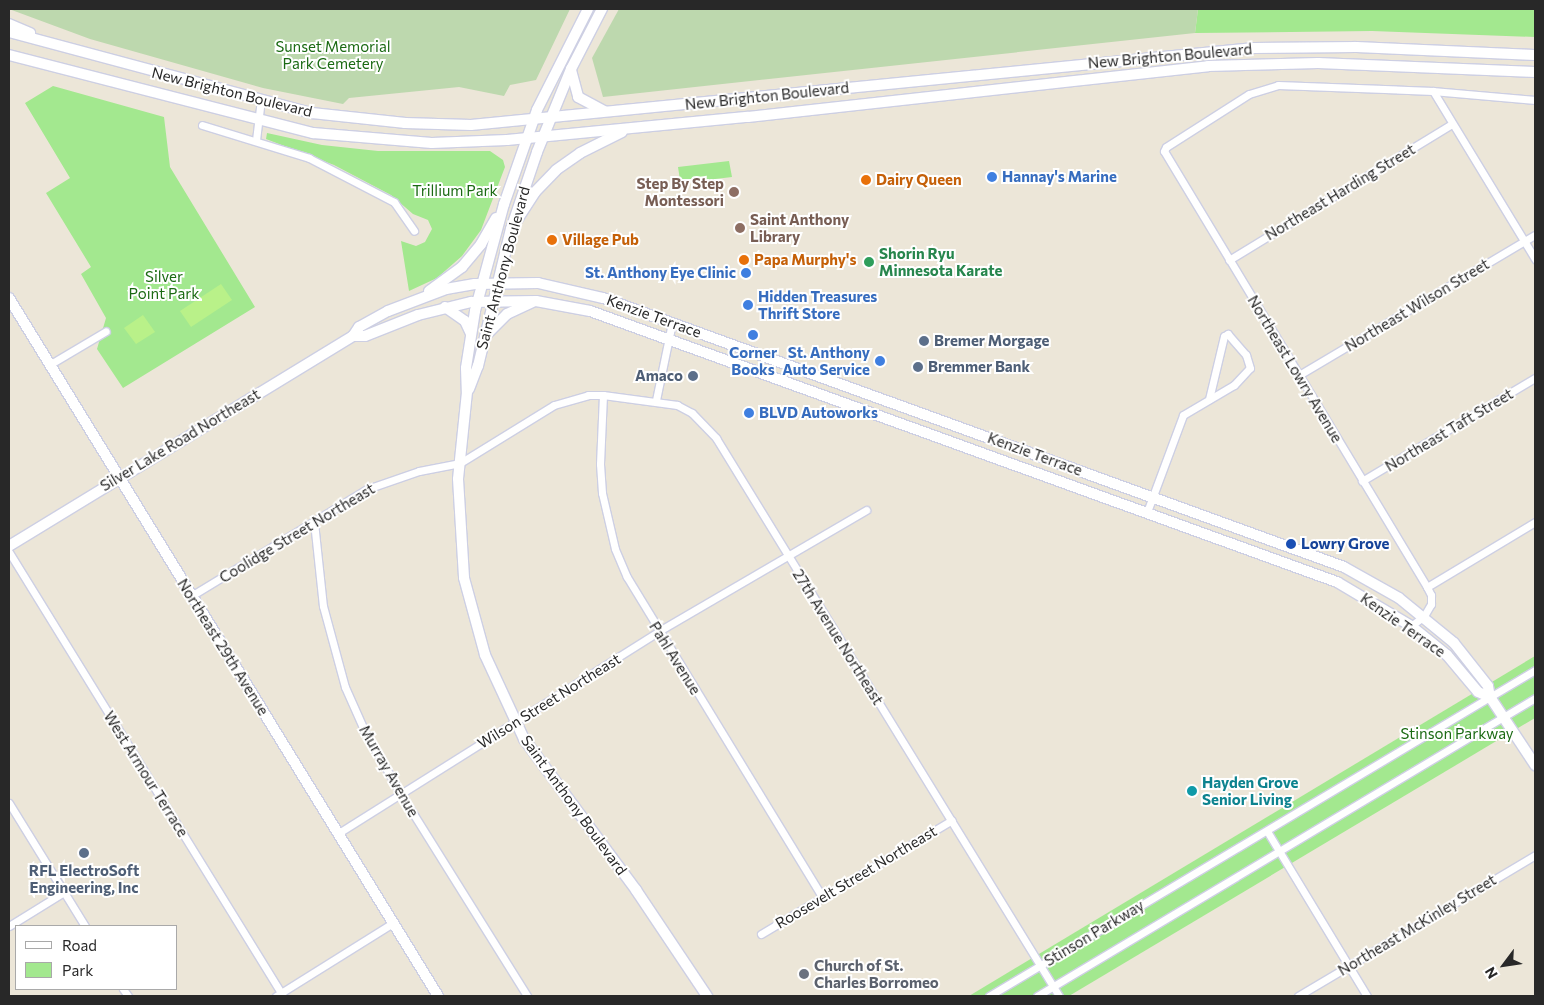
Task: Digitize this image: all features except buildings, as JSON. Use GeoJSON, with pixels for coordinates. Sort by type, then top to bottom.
{"type":"FeatureCollection","features":[{"type":"Feature","properties":{"kind":"main road","name":"Saint Anthony Boulevard"},"geometry":{"type":"LineString","coordinates":[[588,9],[534,120],[504,204],[490,283],[485,300],[484,337],[468,392],[460,463],[459,522],[466,587],[484,655],[516,724],[545,770],[636,890],[707,996]]}},
{"type":"Feature","properties":{"kind":"main road","name":"Saint Anthony Boulevard"},"geometry":{"type":"LineString","coordinates":[[468,392],[466,368],[471,335],[511,229],[542,137],[571,69],[602,9]]}},
{"type":"Feature","properties":{"kind":"main road"},"geometry":{"type":"LineString","coordinates":[[9,24],[63,47]]}},
{"type":"Feature","properties":{"kind":"main road","name":"New Brighton Boulevard"},"geometry":{"type":"LineString","coordinates":[[9,32],[261,102],[312,113],[405,123],[471,125],[1254,48],[1356,47],[1535,55]]}},
{"type":"Feature","properties":{"kind":"main road","name":"New Brighton Boulevard"},"geometry":{"type":"LineString","coordinates":[[9,55],[256,120],[313,133],[380,141],[470,143],[631,128],[1208,66],[1318,63],[1535,72]]}},
{"type":"Feature","properties":{"kind":"main road"},"geometry":{"type":"LineString","coordinates":[[571,69],[578,98],[607,112]]}},
{"type":"Feature","properties":{"kind":"main road"},"geometry":{"type":"LineString","coordinates":[[511,229],[535,192],[556,170],[580,152],[631,128]]}},
{"type":"Feature","properties":{"kind":"main road"},"geometry":{"type":"LineString","coordinates":[[418,298],[462,267],[481,244],[504,204]]}},
{"type":"Feature","properties":{"kind":"main road","name":"Silver Lake Road Northeast"},"geometry":{"type":"LineString","coordinates":[[9,546],[353,336],[359,327],[418,298],[490,283]]}},
{"type":"Feature","properties":{"kind":"main road","name":"Kenzie Terrace"},"geometry":{"type":"LineString","coordinates":[[490,283],[538,283],[568,288],[672,323],[1344,567],[1424,616],[1474,666],[1488,686],[1490,697]]}},
{"type":"Feature","properties":{"kind":"main road","name":"Northeast 29th Avenue"},"geometry":{"type":"LineString","coordinates":[[9,298],[438,996]]}},
{"type":"Feature","properties":{"kind":"main road","name":"Silver Lake Road Northeast"},"geometry":{"type":"LineString","coordinates":[[353,336],[366,336],[445,307],[485,300]]}},
{"type":"Feature","properties":{"kind":"main road","name":"Kenzie Terrace"},"geometry":{"type":"LineString","coordinates":[[485,300],[536,300],[590,311],[1337,582],[1411,626],[1447,654],[1478,692],[1490,697]]}},
{"type":"Feature","properties":{"kind":"main road"},"geometry":{"type":"LineString","coordinates":[[484,337],[507,314],[536,300]]}},
{"type":"Feature","properties":{"kind":"main road"},"geometry":{"type":"LineString","coordinates":[[445,307],[465,321],[471,335]]}},
{"type":"Feature","properties":{"kind":"main road"},"geometry":{"type":"LineString","coordinates":[[1490,697],[1535,765]]}},
{"type":"Feature","properties":{"kind":"street","name":"Northeast Lowry Avenue"},"geometry":{"type":"LineString","coordinates":[[1424,616],[1432,595],[1164,152],[1166,147],[1263,88],[1278,85],[1434,91]]}},
{"type":"Feature","properties":{"kind":"street"},"geometry":{"type":"LineString","coordinates":[[1434,91],[1535,100]]}},
{"type":"Feature","properties":{"kind":"street"},"geometry":{"type":"LineString","coordinates":[[1434,91],[1452,124],[1535,259]]}},
{"type":"Feature","properties":{"kind":"street"},"geometry":{"type":"LineString","coordinates":[[256,140],[256,120],[261,102]]}},
{"type":"Feature","properties":{"kind":"street","name":"Northeast Harding Street"},"geometry":{"type":"LineString","coordinates":[[1229,260],[1452,124]]}},
{"type":"Feature","properties":{"kind":"street"},"geometry":{"type":"LineString","coordinates":[[202,125],[256,140],[309,158],[394,202],[414,231]]}},
{"type":"Feature","properties":{"kind":"street","name":"Northeast Wilson Street"},"geometry":{"type":"LineString","coordinates":[[1299,375],[1535,235]]}},
{"type":"Feature","properties":{"kind":"street"},"geometry":{"type":"LineString","coordinates":[[656,400],[672,323]]}},
{"type":"Feature","properties":{"kind":"street"},"geometry":{"type":"LineString","coordinates":[[49,365],[106,331]]}},
{"type":"Feature","properties":{"kind":"street"},"geometry":{"type":"LineString","coordinates":[[1147,512],[1178,423],[1183,415],[1234,384],[1250,368],[1241,347],[1228,334],[1224,336],[1209,399]]}},
{"type":"Feature","properties":{"kind":"street","name":"Northeast Taft Street"},"geometry":{"type":"LineString","coordinates":[[1362,481],[1535,378]]}},
{"type":"Feature","properties":{"kind":"street","name":"Coolidge Street Northeast"},"geometry":{"type":"LineString","coordinates":[[192,596],[374,486],[419,471],[460,463],[554,405],[588,395],[656,400]]}},
{"type":"Feature","properties":{"kind":"street","name":"Pahl Avenue"},"geometry":{"type":"LineString","coordinates":[[603,395],[600,464],[608,522],[627,577],[822,897]]}},
{"type":"Feature","properties":{"kind":"street","name":"27th Avenue Northeast"},"geometry":{"type":"LineString","coordinates":[[656,400],[677,405],[706,424],[1059,996]]}},
{"type":"Feature","properties":{"kind":"street","name":"Wilson Street Northeast"},"geometry":{"type":"LineString","coordinates":[[337,834],[516,724],[659,631],[866,510]]}},
{"type":"Feature","properties":{"kind":"street","name":"Murray Avenue"},"geometry":{"type":"LineString","coordinates":[[314,522],[323,606],[345,686],[365,732],[527,996]]}},
{"type":"Feature","properties":{"kind":"street"},"geometry":{"type":"LineString","coordinates":[[1426,586],[1535,522]]}},
{"type":"Feature","properties":{"kind":"street","name":"West Armour Terrace"},"geometry":{"type":"LineString","coordinates":[[9,552],[280,995]]}},
{"type":"Feature","properties":{"kind":"street"},"geometry":{"type":"LineString","coordinates":[[1411,626],[1424,616]]}},
{"type":"Feature","properties":{"kind":"street","name":"Stinson Parkway"},"geometry":{"type":"LineString","coordinates":[[989,996],[1535,670]]}},
{"type":"Feature","properties":{"kind":"street","name":"Stinson Parkway"},"geometry":{"type":"LineString","coordinates":[[1037,996],[1535,698]]}},
{"type":"Feature","properties":{"kind":"street"},"geometry":{"type":"LineString","coordinates":[[9,803],[84,925]]}},
{"type":"Feature","properties":{"kind":"street","name":"Roosevelt Street Northeast"},"geometry":{"type":"LineString","coordinates":[[761,934],[952,820]]}},
{"type":"Feature","properties":{"kind":"street"},"geometry":{"type":"LineString","coordinates":[[1267,831],[1367,996]]}},
{"type":"Feature","properties":{"kind":"street","name":"Northeast McKinley Street"},"geometry":{"type":"LineString","coordinates":[[1298,996],[1535,854]]}},
{"type":"Feature","properties":{"kind":"street"},"geometry":{"type":"LineString","coordinates":[[9,926],[64,892]]}},
{"type":"Feature","properties":{"kind":"street"},"geometry":{"type":"LineString","coordinates":[[280,995],[393,923]]}},
{"type":"Feature","properties":{"kind":"green space","name":"Sunset Memorial Park Cemetery"},"geometry":{"type":"Polygon","coordinates":[[[9,9],[570,9],[536,80],[510,85],[504,96],[459,87],[349,98],[343,104],[263,88],[90,39],[9,9]]]}},
{"type":"Feature","properties":{"kind":"green space"},"geometry":{"type":"Polygon","coordinates":[[[619,9],[1198,9],[1195,33],[603,97],[592,58],[619,9]]]}},
{"type":"Feature","properties":{"kind":"green space"},"geometry":{"type":"Polygon","coordinates":[[[1198,9],[1535,9],[1535,37],[1372,31],[1195,33],[1198,9]]]}},
{"type":"Feature","properties":{"kind":"green space","name":"Silver Point Park"},"geometry":{"type":"Polygon","coordinates":[[[53,86],[164,117],[170,167],[255,307],[123,388],[97,349],[106,318],[81,274],[91,267],[46,193],[70,178],[25,103],[53,86]]]}},
{"type":"Feature","properties":{"kind":"green space","name":"Trillium Park"},"geometry":{"type":"Polygon","coordinates":[[[267,133],[322,145],[378,151],[490,151],[503,160],[505,167],[481,230],[462,256],[437,278],[409,291],[401,241],[416,246],[425,242],[432,229],[428,220],[413,214],[391,195],[334,165],[266,139],[267,133]]]}},
{"type":"Feature","properties":{"kind":"green space"},"geometry":{"type":"Polygon","coordinates":[[[729,161],[732,177],[682,183],[680,180],[678,167],[729,161]]]}},
{"type":"Feature","properties":{"kind":"green space"},"geometry":{"type":"Polygon","coordinates":[[[221,284],[232,300],[191,327],[180,311],[221,284]]]}},
{"type":"Feature","properties":{"kind":"green space"},"geometry":{"type":"Polygon","coordinates":[[[143,315],[155,332],[136,344],[124,328],[143,315]]]}},
{"type":"Feature","properties":{"kind":"green space","name":"Stinson Parkway"},"geometry":{"type":"Polygon","coordinates":[[[1535,656],[1535,718],[1069,996],[969,996],[1535,656]]]}},
{"type":"Feature","properties":{"kind":"place","name":"Hannay's Marine"},"geometry":{"type":"Point","coordinates":[992,177]}},
{"type":"Feature","properties":{"kind":"place","name":"Dairy Queen"},"geometry":{"type":"Point","coordinates":[866,180]}},
{"type":"Feature","properties":{"kind":"place","name":"Step By Step Montessori"},"geometry":{"type":"Point","coordinates":[734,192]}},
{"type":"Feature","properties":{"kind":"place","name":"Saint Anthony Library"},"geometry":{"type":"Point","coordinates":[740,228]}},
{"type":"Feature","properties":{"kind":"place","name":"Village Pub"},"geometry":{"type":"Point","coordinates":[552,240]}},
{"type":"Feature","properties":{"kind":"place","name":"Papa Murphy's"},"geometry":{"type":"Point","coordinates":[744,260]}},
{"type":"Feature","properties":{"kind":"place","name":"Shorin Ryu Minnesota Karate"},"geometry":{"type":"Point","coordinates":[869,262]}},
{"type":"Feature","properties":{"kind":"place","name":"St. Anthony Eye Clinic"},"geometry":{"type":"Point","coordinates":[746,273]}},
{"type":"Feature","properties":{"kind":"place","name":"Hidden Treasures Thrift Store"},"geometry":{"type":"Point","coordinates":[748,305]}},
{"type":"Feature","properties":{"kind":"place","name":"Corner Books"},"geometry":{"type":"Point","coordinates":[753,335]}},
{"type":"Feature","properties":{"kind":"place","name":"Bremer Morgage"},"geometry":{"type":"Point","coordinates":[924,341]}},
{"type":"Feature","properties":{"kind":"place","name":"St. Anthony Auto Service"},"geometry":{"type":"Point","coordinates":[880,361]}},
{"type":"Feature","properties":{"kind":"place","name":"Bremmer Bank"},"geometry":{"type":"Point","coordinates":[918,367]}},
{"type":"Feature","properties":{"kind":"place","name":"Amaco"},"geometry":{"type":"Point","coordinates":[693,376]}},
{"type":"Feature","properties":{"kind":"place","name":"BLVD Autoworks"},"geometry":{"type":"Point","coordinates":[749,413]}},
{"type":"Feature","properties":{"kind":"place","name":"Lowry Grove"},"geometry":{"type":"Point","coordinates":[1291,544]}},
{"type":"Feature","properties":{"kind":"place","name":"Hayden Grove Senior Living"},"geometry":{"type":"Point","coordinates":[1192,791]}},
{"type":"Feature","properties":{"kind":"place","name":"RFL ElectroSoft Engineering, Inc"},"geometry":{"type":"Point","coordinates":[84,853]}},
{"type":"Feature","properties":{"kind":"place","name":"Church of St. Charles Borromeo"},"geometry":{"type":"Point","coordinates":[804,974]}}]}
